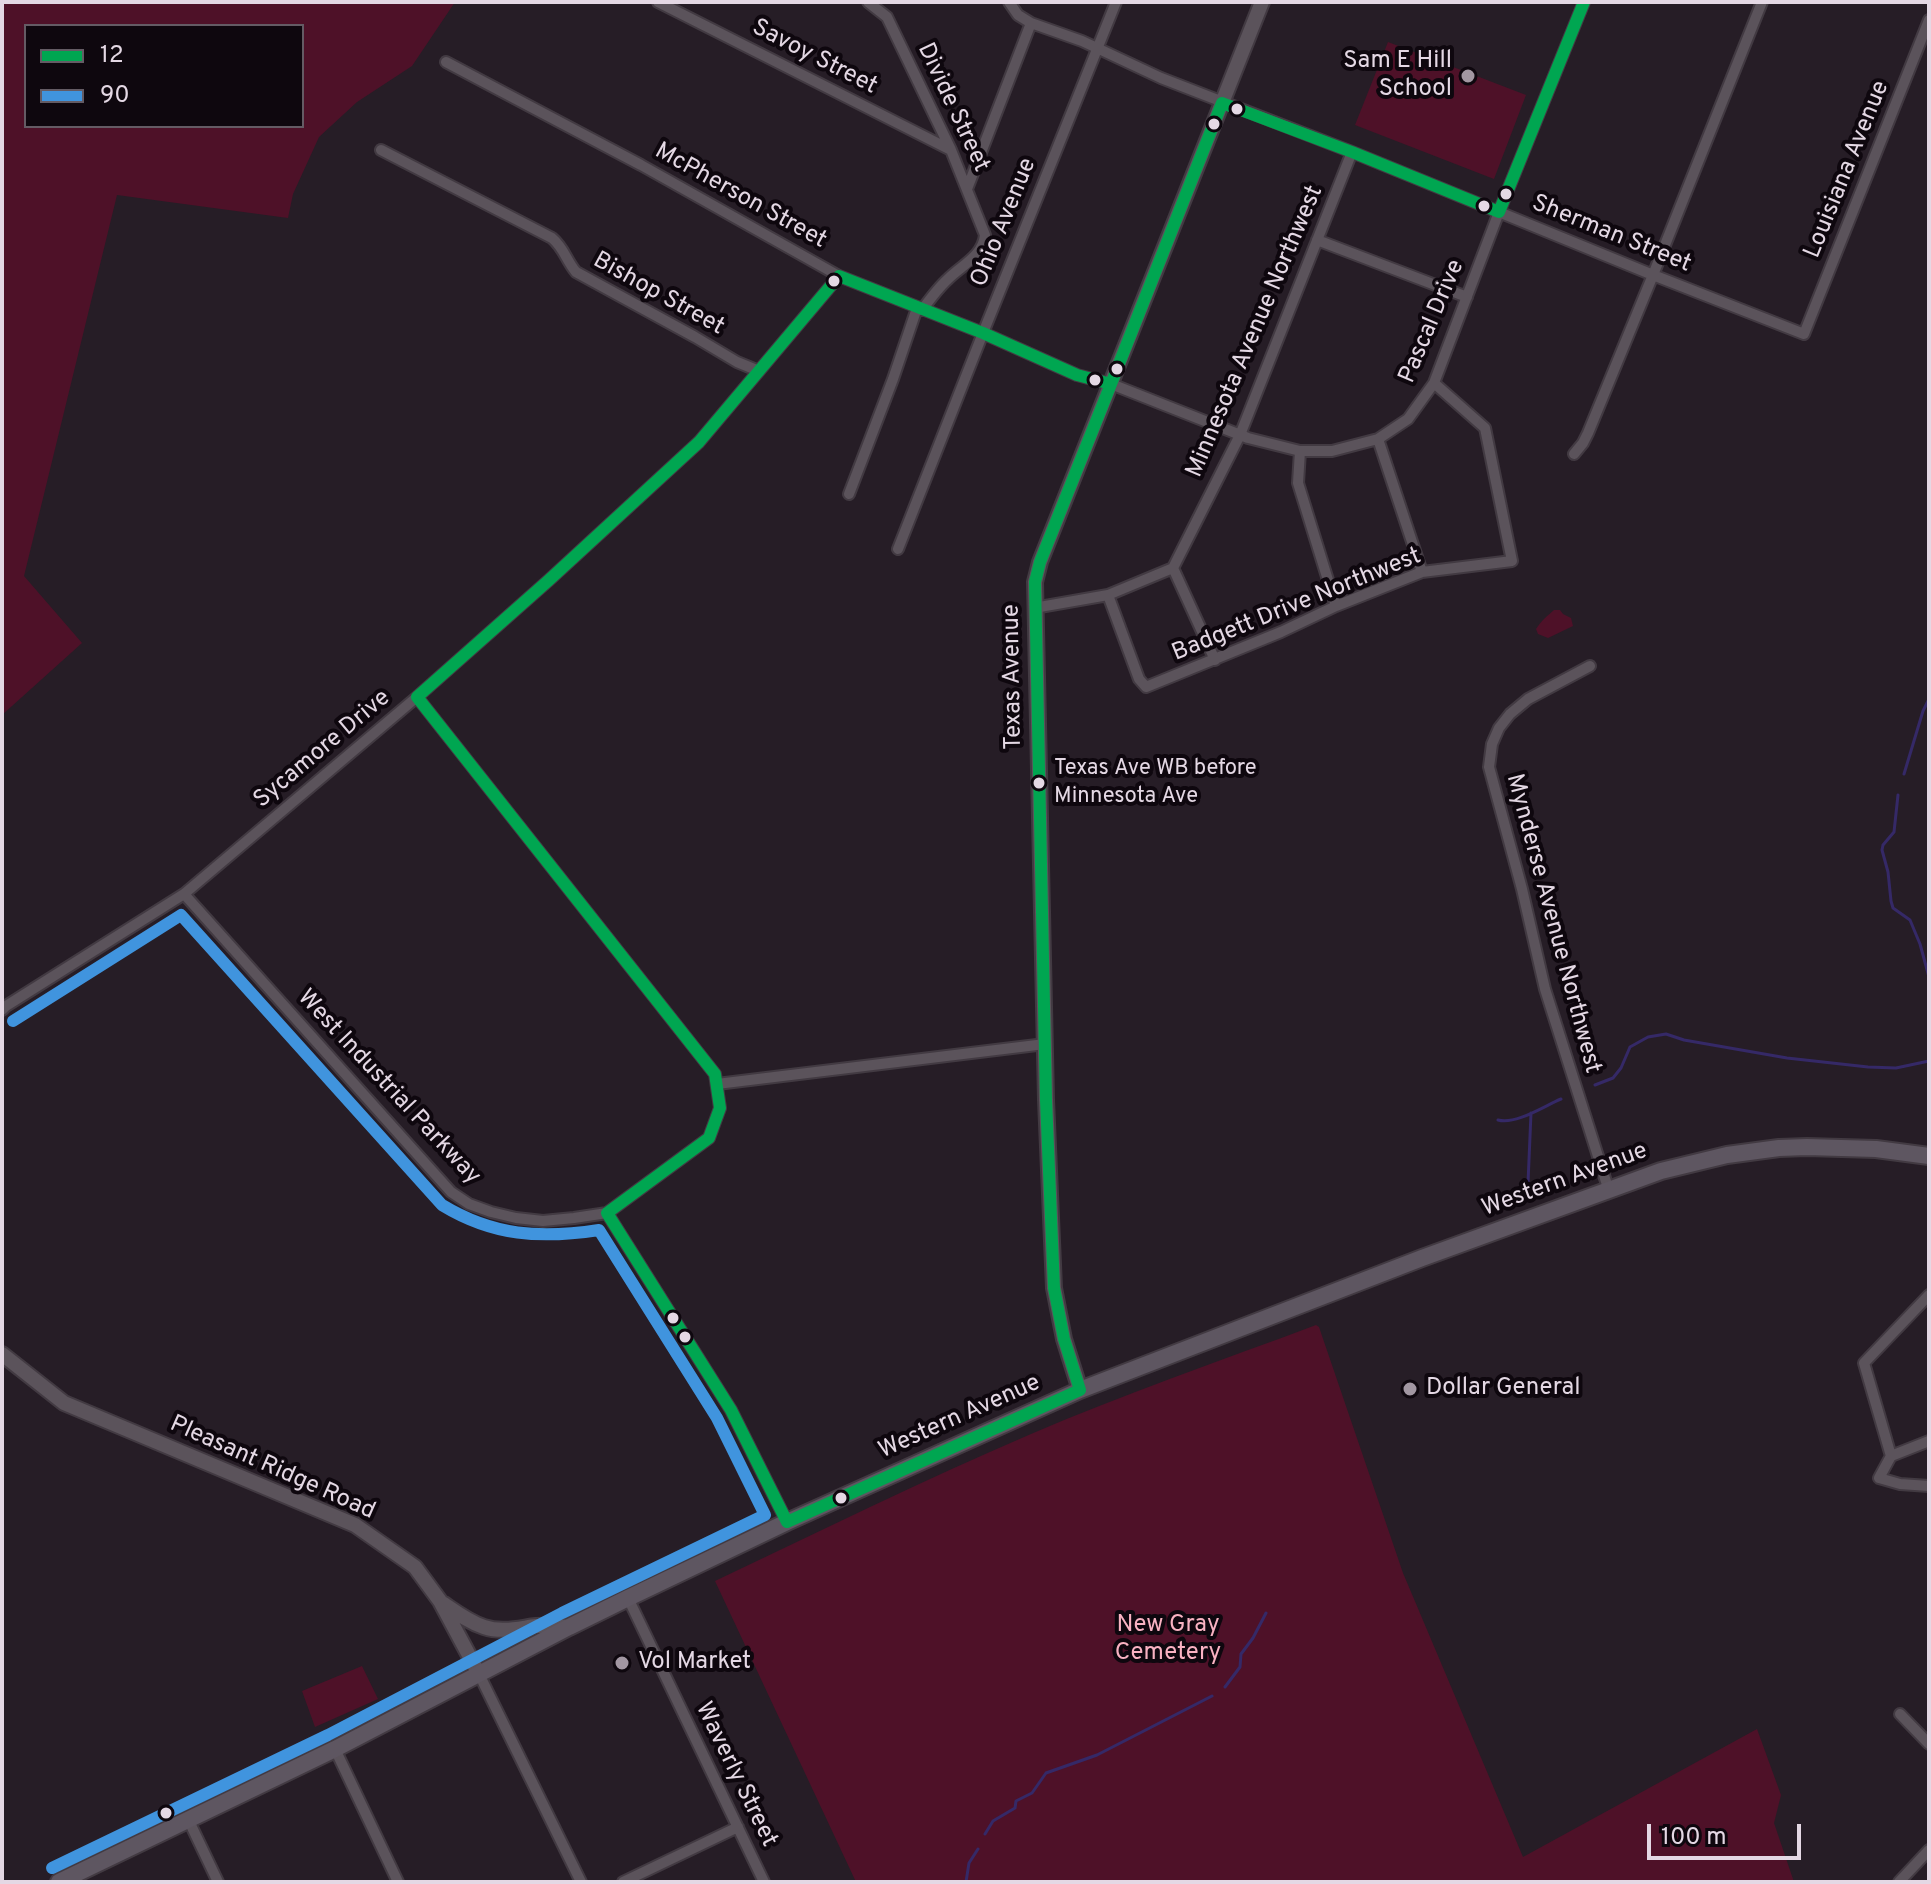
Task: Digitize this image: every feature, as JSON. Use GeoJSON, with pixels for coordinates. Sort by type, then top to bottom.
{"type":"FeatureCollection","features":[{"type":"Feature","properties":{"kind":"main road","name":"Western Avenue"},"geometry":{"type":"LineString","coordinates":[[59,1882],[335,1749],[628,1598],[787,1522],[1080,1390],[1422,1258],[1661,1171],[1727,1155],[1779,1148],[1842,1147],[1929,1156]]}},
{"type":"Feature","properties":{"kind":"street","name":"Savoy Street"},"geometry":{"type":"LineString","coordinates":[[658,2],[951,150]]}},
{"type":"Feature","properties":{"kind":"street","name":"Divide Street"},"geometry":{"type":"LineString","coordinates":[[868,2],[887,17],[951,150],[985,235],[984,245],[972,259],[948,278],[919,309]]}},
{"type":"Feature","properties":{"kind":"street","name":"Sherman Street"},"geometry":{"type":"LineString","coordinates":[[1009,2],[1018,15],[1031,23],[1161,78],[1804,334]]}},
{"type":"Feature","properties":{"kind":"street","name":"Ohio Avenue"},"geometry":{"type":"LineString","coordinates":[[898,549],[1116,2]]}},
{"type":"Feature","properties":{"kind":"street","name":"Texas Avenue"},"geometry":{"type":"LineString","coordinates":[[1080,1390],[1064,1339],[1054,1288],[1045,1044],[1035,582],[1040,562],[1262,2]]}},
{"type":"Feature","properties":{"kind":"street","name":"Pascal Drive"},"geometry":{"type":"LineString","coordinates":[[1111,384],[1240,435],[1300,451],[1332,451],[1378,439],[1408,419],[1434,383],[1584,2]]}},
{"type":"Feature","properties":{"kind":"street"},"geometry":{"type":"LineString","coordinates":[[1574,454],[1583,443],[1653,275],[1762,2]]}},
{"type":"Feature","properties":{"kind":"street","name":"Louisiana Avenue"},"geometry":{"type":"LineString","coordinates":[[1804,334],[1929,20]]}},
{"type":"Feature","properties":{"kind":"street"},"geometry":{"type":"LineString","coordinates":[[967,189],[1031,23]]}},
{"type":"Feature","properties":{"kind":"street","name":"McPherson Street"},"geometry":{"type":"LineString","coordinates":[[446,62],[641,165],[839,276],[983,333],[1077,375],[1111,384]]}},
{"type":"Feature","properties":{"kind":"street","name":"Bishop Street"},"geometry":{"type":"LineString","coordinates":[[381,150],[552,238],[561,246],[576,272],[737,362],[759,371]]}},
{"type":"Feature","properties":{"kind":"street","name":"Minnesota Avenue Northwest"},"geometry":{"type":"LineString","coordinates":[[1173,568],[1240,435],[1352,152]]}},
{"type":"Feature","properties":{"kind":"street"},"geometry":{"type":"LineString","coordinates":[[1317,240],[1467,297]]}},
{"type":"Feature","properties":{"kind":"street","name":"Sycamore Drive"},"geometry":{"type":"LineString","coordinates":[[2,1010],[184,894],[417,697],[699,442],[839,276]]}},
{"type":"Feature","properties":{"kind":"street"},"geometry":{"type":"LineString","coordinates":[[849,494],[919,309]]}},
{"type":"Feature","properties":{"kind":"street","name":"Badgett Drive Northwest"},"geometry":{"type":"LineString","coordinates":[[1108,595],[1139,679],[1146,687],[1422,572],[1512,561],[1485,428],[1434,383]]}},
{"type":"Feature","properties":{"kind":"street"},"geometry":{"type":"LineString","coordinates":[[1378,439],[1422,572]]}},
{"type":"Feature","properties":{"kind":"street"},"geometry":{"type":"LineString","coordinates":[[1300,451],[1298,483],[1336,606]]}},
{"type":"Feature","properties":{"kind":"street"},"geometry":{"type":"LineString","coordinates":[[1034,608],[1108,595],[1173,568],[1215,660]]}},
{"type":"Feature","properties":{"kind":"street","name":"Mynderse Avenue Northwest"},"geometry":{"type":"LineString","coordinates":[[1590,666],[1528,699],[1510,714],[1492,744],[1489,767],[1545,989],[1609,1191]]}},
{"type":"Feature","properties":{"kind":"street"},"geometry":{"type":"LineString","coordinates":[[417,697],[715,1074],[720,1108],[709,1138],[607,1213],[731,1410],[787,1522]]}},
{"type":"Feature","properties":{"kind":"street","name":"West Industrial Parkway"},"geometry":{"type":"LineString","coordinates":[[184,894],[451,1192],[469,1204],[516,1218],[543,1221],[607,1213]]}},
{"type":"Feature","properties":{"kind":"street"},"geometry":{"type":"LineString","coordinates":[[717,1084],[1045,1044]]}},
{"type":"Feature","properties":{"kind":"street"},"geometry":{"type":"LineString","coordinates":[[1891,1456],[1864,1363],[1929,1295]]}},
{"type":"Feature","properties":{"kind":"street","name":"Pleasant Ridge Road"},"geometry":{"type":"LineString","coordinates":[[2,1354],[64,1403],[355,1525],[415,1567],[440,1601],[479,1674]]}},
{"type":"Feature","properties":{"kind":"street"},"geometry":{"type":"LineString","coordinates":[[1929,1441],[1891,1456],[1879,1478],[1900,1484],[1929,1486]]}},
{"type":"Feature","properties":{"kind":"street","name":"Waverly Street"},"geometry":{"type":"LineString","coordinates":[[628,1598],[764,1882]]}},
{"type":"Feature","properties":{"kind":"street"},"geometry":{"type":"LineString","coordinates":[[440,1601],[463,1617],[494,1629],[519,1630],[538,1625],[569,1627]]}},
{"type":"Feature","properties":{"kind":"street"},"geometry":{"type":"LineString","coordinates":[[479,1674],[581,1882]]}},
{"type":"Feature","properties":{"kind":"street"},"geometry":{"type":"LineString","coordinates":[[1900,1714],[1929,1744]]}},
{"type":"Feature","properties":{"kind":"street"},"geometry":{"type":"LineString","coordinates":[[335,1749],[398,1882]]}},
{"type":"Feature","properties":{"kind":"street"},"geometry":{"type":"LineString","coordinates":[[189,1821],[218,1882]]}},
{"type":"Feature","properties":{"kind":"street"},"geometry":{"type":"LineString","coordinates":[[623,1882],[738,1827]]}},
{"type":"Feature","properties":{"kind":"street"},"geometry":{"type":"LineString","coordinates":[[1899,1882],[1929,1850]]}},
{"type":"Feature","properties":{"kind":"green space"},"geometry":{"type":"Polygon","coordinates":[[[2,2],[455,2],[412,66],[357,102],[319,137],[293,194],[288,218],[117,195],[24,576],[82,643],[2,715],[2,2]]]}},
{"type":"Feature","properties":{"kind":"green space"},"geometry":{"type":"Polygon","coordinates":[[[1388,42],[1526,95],[1494,179],[1355,125],[1388,42]]]}},
{"type":"Feature","properties":{"kind":"green space"},"geometry":{"type":"Polygon","coordinates":[[[1554,610],[1560,610],[1571,618],[1573,626],[1548,638],[1538,634],[1536,629],[1554,610]]]}},
{"type":"Feature","properties":{"kind":"green space","name":"New Gray Cemetery"},"geometry":{"type":"Polygon","coordinates":[[[1316,1325],[1403,1573],[1523,1857],[1757,1729],[1781,1795],[1774,1823],[1794,1882],[856,1882],[715,1581],[1031,1434],[1316,1325]]]}},
{"type":"Feature","properties":{"kind":"green space"},"geometry":{"type":"Polygon","coordinates":[[[362,1666],[378,1699],[315,1727],[302,1691],[362,1666]]]}},
{"type":"Feature","properties":{"kind":"waterway"},"geometry":{"type":"LineString","coordinates":[[1904,774],[1929,699]]}},
{"type":"Feature","properties":{"kind":"waterway"},"geometry":{"type":"LineString","coordinates":[[1898,795],[1894,832],[1882,850],[1893,908],[1910,920],[1929,977]]}},
{"type":"Feature","properties":{"kind":"waterway"},"geometry":{"type":"LineString","coordinates":[[1595,1085],[1613,1078],[1630,1047],[1648,1037],[1666,1034],[1787,1058],[1868,1067],[1896,1068],[1929,1061]]}},
{"type":"Feature","properties":{"kind":"waterway"},"geometry":{"type":"LineString","coordinates":[[1498,1120],[1513,1120],[1561,1099]]}},
{"type":"Feature","properties":{"kind":"waterway"},"geometry":{"type":"LineString","coordinates":[[1528,1183],[1531,1113]]}},
{"type":"Feature","properties":{"kind":"waterway"},"geometry":{"type":"LineString","coordinates":[[1225,1687],[1240,1667],[1241,1654],[1266,1613]]}},
{"type":"Feature","properties":{"kind":"waterway"},"geometry":{"type":"LineString","coordinates":[[985,1834],[993,1821],[1015,1808],[1016,1801],[1032,1793],[1046,1773],[1097,1755],[1212,1696]]}},
{"type":"Feature","properties":{"kind":"waterway"},"geometry":{"type":"LineString","coordinates":[[966,1882],[969,1863],[978,1849]]}},
{"type":"Feature","properties":{"kind":"transit line","name":"12"},"geometry":{"type":"LineString","coordinates":[[1111,384],[1222,103],[1499,212],[1584,2]]}},
{"type":"Feature","properties":{"kind":"transit line","name":"12"},"geometry":{"type":"LineString","coordinates":[[839,276],[983,333],[1077,375],[1111,384],[1040,562],[1035,582],[1046,1100],[1054,1288],[1064,1339],[1080,1390],[787,1522],[731,1410],[607,1213],[709,1138],[720,1108],[715,1074],[417,697],[699,442],[839,276]]}},
{"type":"Feature","properties":{"kind":"transit line","name":"90"},"geometry":{"type":"LineString","coordinates":[[13,1021],[181,915],[442,1205],[499,1229],[537,1234],[599,1230],[717,1418],[765,1515],[562,1613],[328,1735],[52,1868]]}},
{"type":"Feature","properties":{"kind":"place","name":"Sam E Hill School"},"geometry":{"type":"Point","coordinates":[1468,76]}},
{"type":"Feature","properties":{"kind":"place","name":"Texas Ave WB before Minnesota Ave"},"geometry":{"type":"Point","coordinates":[1039,783]}},
{"type":"Feature","properties":{"kind":"place","name":"Dollar General"},"geometry":{"type":"Point","coordinates":[1410,1389]}},
{"type":"Feature","properties":{"kind":"place","name":"Vol Market"},"geometry":{"type":"Point","coordinates":[622,1663]}}]}
